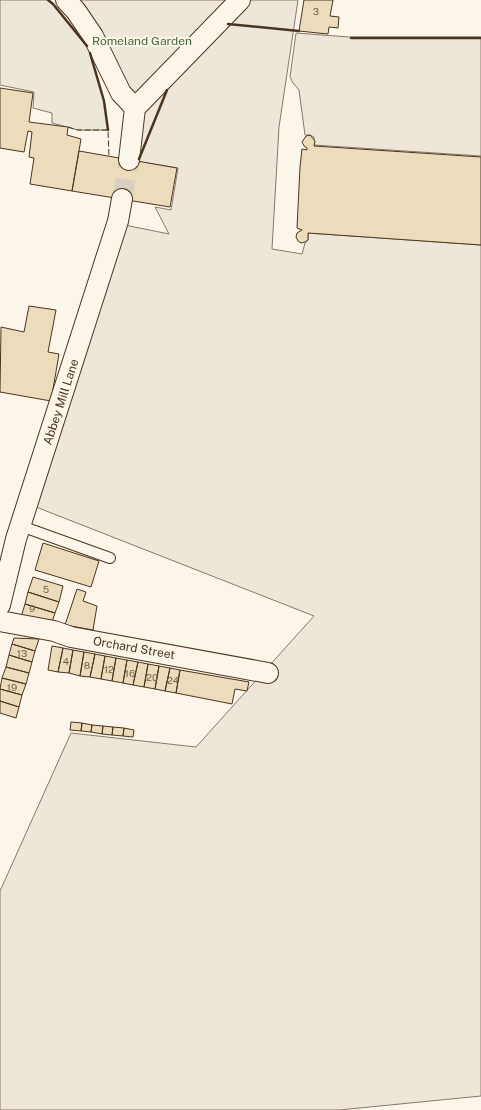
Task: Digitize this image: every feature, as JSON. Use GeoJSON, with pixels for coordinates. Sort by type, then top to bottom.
{"type":"FeatureCollection","features":[{"type":"Feature","properties":{"kind":"street"},"geometry":{"type":"LineString","coordinates":[[66,0],[76,11],[92,36],[121,93],[135,108]]}},
{"type":"Feature","properties":{"kind":"street"},"geometry":{"type":"LineString","coordinates":[[129,160],[135,108],[240,0]]}},
{"type":"Feature","properties":{"kind":"street","name":"Abbey Mill Lane"},"geometry":{"type":"LineString","coordinates":[[0,605],[16,539],[118,221],[122,200]]}},
{"type":"Feature","properties":{"kind":"street","name":"Orchard Street"},"geometry":{"type":"LineString","coordinates":[[0,620],[54,631],[71,637],[268,673]]}},
{"type":"Feature","properties":{"kind":"lane"},"geometry":{"type":"LineString","coordinates":[[21,526],[110,558]]}},
{"type":"Feature","properties":{"kind":"green space","name":"Romeland Garden"},"geometry":{"type":"Polygon","coordinates":[[[66,0],[239,0],[135,107],[66,0]]]}},
{"type":"Feature","properties":{"kind":"green space"},"geometry":{"type":"Polygon","coordinates":[[[245,0],[298,0],[279,127],[272,249],[302,254],[305,243],[308,240],[308,233],[481,245],[481,1096],[339,1110],[0,1110],[0,891],[71,733],[196,747],[314,616],[31,505],[120,224],[169,234],[155,207],[171,210],[178,168],[129,160],[137,109],[245,0]]]}},
{"type":"Feature","properties":{"kind":"green space"},"geometry":{"type":"Polygon","coordinates":[[[296,33],[349,37],[481,37],[481,156],[314,145],[314,137],[305,135],[299,90],[290,77],[296,33]]]}},
{"type":"Feature","properties":{"kind":"shaded area"},"geometry":{"type":"Polygon","coordinates":[[[0,0],[48,0],[53,4],[88,47],[104,101],[108,130],[78,130],[52,123],[52,113],[33,108],[34,92],[0,85],[0,0]]]}},
{"type":"Feature","properties":{"kind":"building"},"geometry":{"type":"Polygon","coordinates":[[[304,0],[333,0],[330,16],[339,17],[338,28],[329,27],[328,34],[299,31],[304,0]]]}},
{"type":"Feature","properties":{"kind":"building"},"geometry":{"type":"Polygon","coordinates":[[[0,88],[33,93],[29,122],[68,127],[67,135],[81,139],[72,191],[30,184],[34,158],[29,157],[32,132],[28,131],[24,152],[0,148],[0,88]]]}},
{"type":"Feature","properties":{"kind":"building"},"geometry":{"type":"Polygon","coordinates":[[[310,135],[315,141],[314,146],[481,157],[481,245],[308,233],[308,240],[301,243],[296,237],[297,233],[302,230],[297,228],[300,167],[302,149],[307,150],[302,142],[306,136],[310,135]]]}},
{"type":"Feature","properties":{"kind":"building"},"geometry":{"type":"Polygon","coordinates":[[[79,151],[177,168],[170,207],[72,191],[79,151]]]}},
{"type":"Feature","properties":{"kind":"building"},"geometry":{"type":"Polygon","coordinates":[[[29,306],[56,310],[48,352],[59,354],[51,401],[0,392],[1,327],[24,332],[29,306]]]}},
{"type":"Feature","properties":{"kind":"building"},"geometry":{"type":"Polygon","coordinates":[[[43,543],[99,561],[91,587],[35,570],[43,543]]]}},
{"type":"Feature","properties":{"kind":"building"},"geometry":{"type":"Polygon","coordinates":[[[33,577],[63,586],[59,602],[28,592],[33,577]]]}},
{"type":"Feature","properties":{"kind":"building"},"geometry":{"type":"Polygon","coordinates":[[[77,589],[86,592],[83,601],[97,606],[93,630],[65,625],[77,589]]]}},
{"type":"Feature","properties":{"kind":"building"},"geometry":{"type":"Polygon","coordinates":[[[28,592],[59,602],[55,613],[25,604],[28,592]]]}},
{"type":"Feature","properties":{"kind":"building"},"geometry":{"type":"Polygon","coordinates":[[[25,604],[55,613],[52,622],[21,617],[25,604]]]}},
{"type":"Feature","properties":{"kind":"building"},"geometry":{"type":"Polygon","coordinates":[[[14,638],[39,639],[35,651],[12,644],[14,638]]]}},
{"type":"Feature","properties":{"kind":"building"},"geometry":{"type":"Polygon","coordinates":[[[12,644],[35,651],[32,662],[9,655],[12,644]]]}},
{"type":"Feature","properties":{"kind":"building"},"geometry":{"type":"Polygon","coordinates":[[[52,646],[63,648],[58,672],[48,670],[52,646]]]}},
{"type":"Feature","properties":{"kind":"building"},"geometry":{"type":"Polygon","coordinates":[[[63,648],[73,650],[69,673],[58,672],[63,648]]]}},
{"type":"Feature","properties":{"kind":"building"},"geometry":{"type":"Polygon","coordinates":[[[73,650],[84,652],[80,676],[69,673],[73,650]]]}},
{"type":"Feature","properties":{"kind":"building"},"geometry":{"type":"Polygon","coordinates":[[[84,652],[95,654],[90,677],[80,676],[84,652]]]}},
{"type":"Feature","properties":{"kind":"building"},"geometry":{"type":"Polygon","coordinates":[[[95,654],[105,656],[101,679],[90,677],[95,654]]]}},
{"type":"Feature","properties":{"kind":"building"},"geometry":{"type":"Polygon","coordinates":[[[9,655],[32,662],[29,673],[6,667],[9,655]]]}},
{"type":"Feature","properties":{"kind":"building"},"geometry":{"type":"Polygon","coordinates":[[[105,656],[116,658],[112,681],[101,679],[105,656]]]}},
{"type":"Feature","properties":{"kind":"building"},"geometry":{"type":"Polygon","coordinates":[[[116,658],[127,660],[123,683],[112,681],[116,658]]]}},
{"type":"Feature","properties":{"kind":"building"},"geometry":{"type":"Polygon","coordinates":[[[127,660],[138,662],[133,685],[123,683],[127,660]]]}},
{"type":"Feature","properties":{"kind":"building"},"geometry":{"type":"Polygon","coordinates":[[[138,662],[148,664],[144,687],[133,685],[138,662]]]}},
{"type":"Feature","properties":{"kind":"building"},"geometry":{"type":"Polygon","coordinates":[[[148,664],[159,666],[155,689],[144,687],[148,664]]]}},
{"type":"Feature","properties":{"kind":"building"},"geometry":{"type":"Polygon","coordinates":[[[159,666],[170,668],[165,691],[155,689],[159,666]]]}},
{"type":"Feature","properties":{"kind":"building"},"geometry":{"type":"Polygon","coordinates":[[[6,667],[29,673],[26,684],[2,678],[6,667]]]}},
{"type":"Feature","properties":{"kind":"building"},"geometry":{"type":"Polygon","coordinates":[[[170,668],[180,670],[176,693],[165,691],[170,668]]]}},
{"type":"Feature","properties":{"kind":"building"},"geometry":{"type":"Polygon","coordinates":[[[180,670],[249,682],[247,691],[235,689],[232,704],[176,693],[180,670]]]}},
{"type":"Feature","properties":{"kind":"building"},"geometry":{"type":"Polygon","coordinates":[[[2,678],[26,684],[22,695],[0,689],[2,678]]]}},
{"type":"Feature","properties":{"kind":"building"},"geometry":{"type":"Polygon","coordinates":[[[0,689],[22,695],[19,707],[0,701],[0,689]]]}},
{"type":"Feature","properties":{"kind":"building"},"geometry":{"type":"Polygon","coordinates":[[[0,701],[19,707],[16,718],[0,713],[0,701]]]}},
{"type":"Feature","properties":{"kind":"building"},"geometry":{"type":"Polygon","coordinates":[[[71,722],[82,723],[81,731],[70,730],[71,722]]]}},
{"type":"Feature","properties":{"kind":"building"},"geometry":{"type":"Polygon","coordinates":[[[82,723],[92,725],[91,732],[81,731],[82,723]]]}},
{"type":"Feature","properties":{"kind":"building"},"geometry":{"type":"Polygon","coordinates":[[[92,725],[103,726],[102,734],[91,732],[92,725]]]}},
{"type":"Feature","properties":{"kind":"building"},"geometry":{"type":"Polygon","coordinates":[[[103,726],[113,727],[112,735],[102,734],[103,726]]]}},
{"type":"Feature","properties":{"kind":"building"},"geometry":{"type":"Polygon","coordinates":[[[113,727],[124,728],[123,736],[112,735],[113,727]]]}},
{"type":"Feature","properties":{"kind":"building"},"geometry":{"type":"Polygon","coordinates":[[[124,728],[134,730],[133,737],[123,736],[124,728]]]}},
{"type":"Feature","properties":{"kind":"tunnel"},"geometry":{"type":"LineString","coordinates":[[122,199],[129,160]]}},
{"type":"Feature","properties":{"kind":"fence"},"geometry":{"type":"LineString","coordinates":[[68,127],[78,130],[108,130],[109,156]]}},
{"type":"Feature","properties":{"kind":"wall"},"geometry":{"type":"LineString","coordinates":[[48,0],[87,46]]}},
{"type":"Feature","properties":{"kind":"wall"},"geometry":{"type":"LineString","coordinates":[[228,24],[299,31]]}},
{"type":"Feature","properties":{"kind":"wall"},"geometry":{"type":"LineString","coordinates":[[351,38],[481,38]]}},
{"type":"Feature","properties":{"kind":"wall"},"geometry":{"type":"LineString","coordinates":[[90,53],[104,101],[108,130]]}},
{"type":"Feature","properties":{"kind":"wall"},"geometry":{"type":"LineString","coordinates":[[139,159],[167,90]]}}]}
